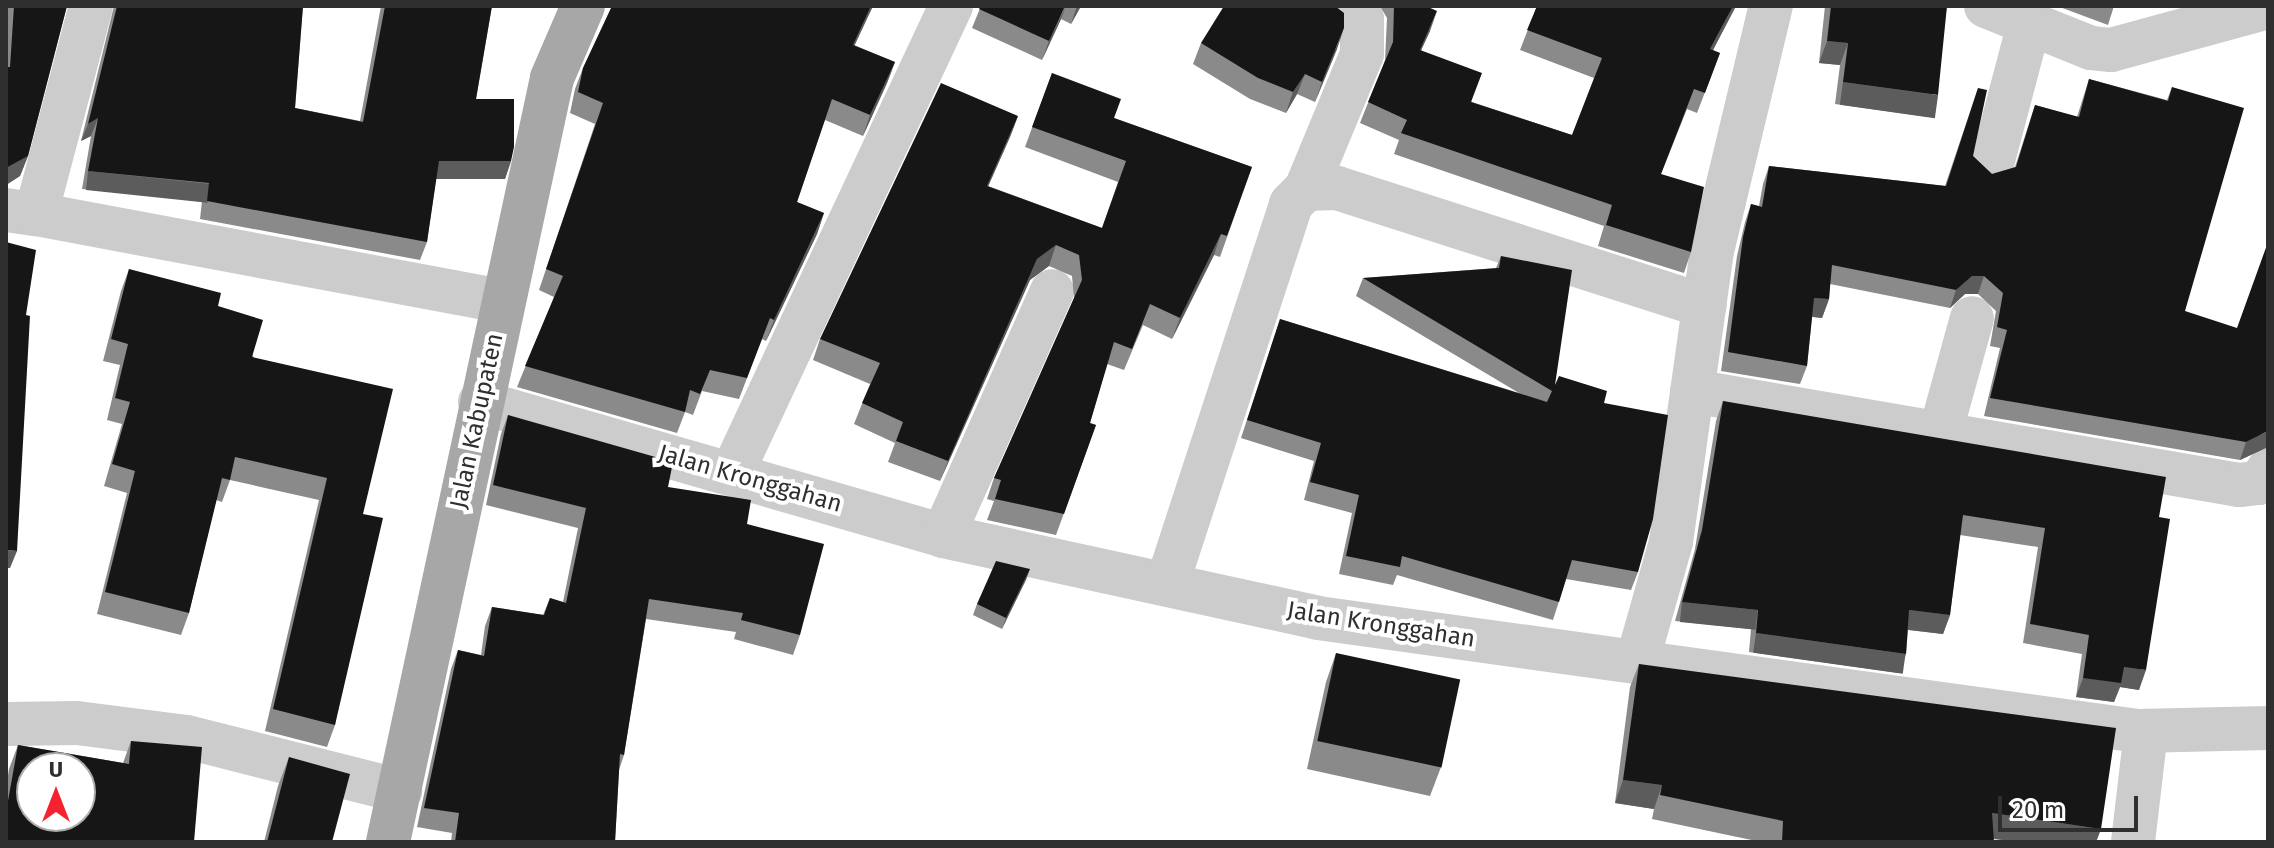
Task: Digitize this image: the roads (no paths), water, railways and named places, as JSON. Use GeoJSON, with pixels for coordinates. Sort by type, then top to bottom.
{"type":"FeatureCollection","features":[{"type":"Feature","properties":{"kind":"main road","name":"Jalan Kabupaten"},"geometry":{"type":"LineString","coordinates":[[388,842],[552,78],[583,6]]}},
{"type":"Feature","properties":{"kind":"street"},"geometry":{"type":"LineString","coordinates":[[91,6],[21,212],[502,301]]}},
{"type":"Feature","properties":{"kind":"street"},"geometry":{"type":"LineString","coordinates":[[733,471],[951,6]]}},
{"type":"Feature","properties":{"kind":"street"},"geometry":{"type":"LineString","coordinates":[[1167,584],[1291,204],[1306,189],[1362,54],[1362,19],[1338,6]]}},
{"type":"Feature","properties":{"kind":"street"},"geometry":{"type":"LineString","coordinates":[[1637,662],[1671,542],[1712,251],[1771,6]]}},
{"type":"Feature","properties":{"kind":"street"},"geometry":{"type":"LineString","coordinates":[[1986,6],[2091,48],[2111,50],[2268,7]]}},
{"type":"Feature","properties":{"kind":"street"},"geometry":{"type":"LineString","coordinates":[[1991,168],[2029,24]]}},
{"type":"Feature","properties":{"kind":"street"},"geometry":{"type":"LineString","coordinates":[[1306,189],[1337,188],[1704,306]]}},
{"type":"Feature","properties":{"kind":"street"},"geometry":{"type":"LineString","coordinates":[[943,536],[1052,291]]}},
{"type":"Feature","properties":{"kind":"street"},"geometry":{"type":"LineString","coordinates":[[1940,434],[1972,318]]}},
{"type":"Feature","properties":{"kind":"street"},"geometry":{"type":"LineString","coordinates":[[1692,391],[2239,485],[2259,483],[2268,470]]}},
{"type":"Feature","properties":{"kind":"street","name":"Jalan Kronggahan"},"geometry":{"type":"LineString","coordinates":[[480,402],[733,471],[943,536],[1318,618],[2146,731],[2268,728]]}},
{"type":"Feature","properties":{"kind":"street"},"geometry":{"type":"LineString","coordinates":[[6,724],[77,723],[187,737],[400,791]]}},
{"type":"Feature","properties":{"kind":"street"},"geometry":{"type":"LineString","coordinates":[[2133,842],[2146,731]]}}]}
